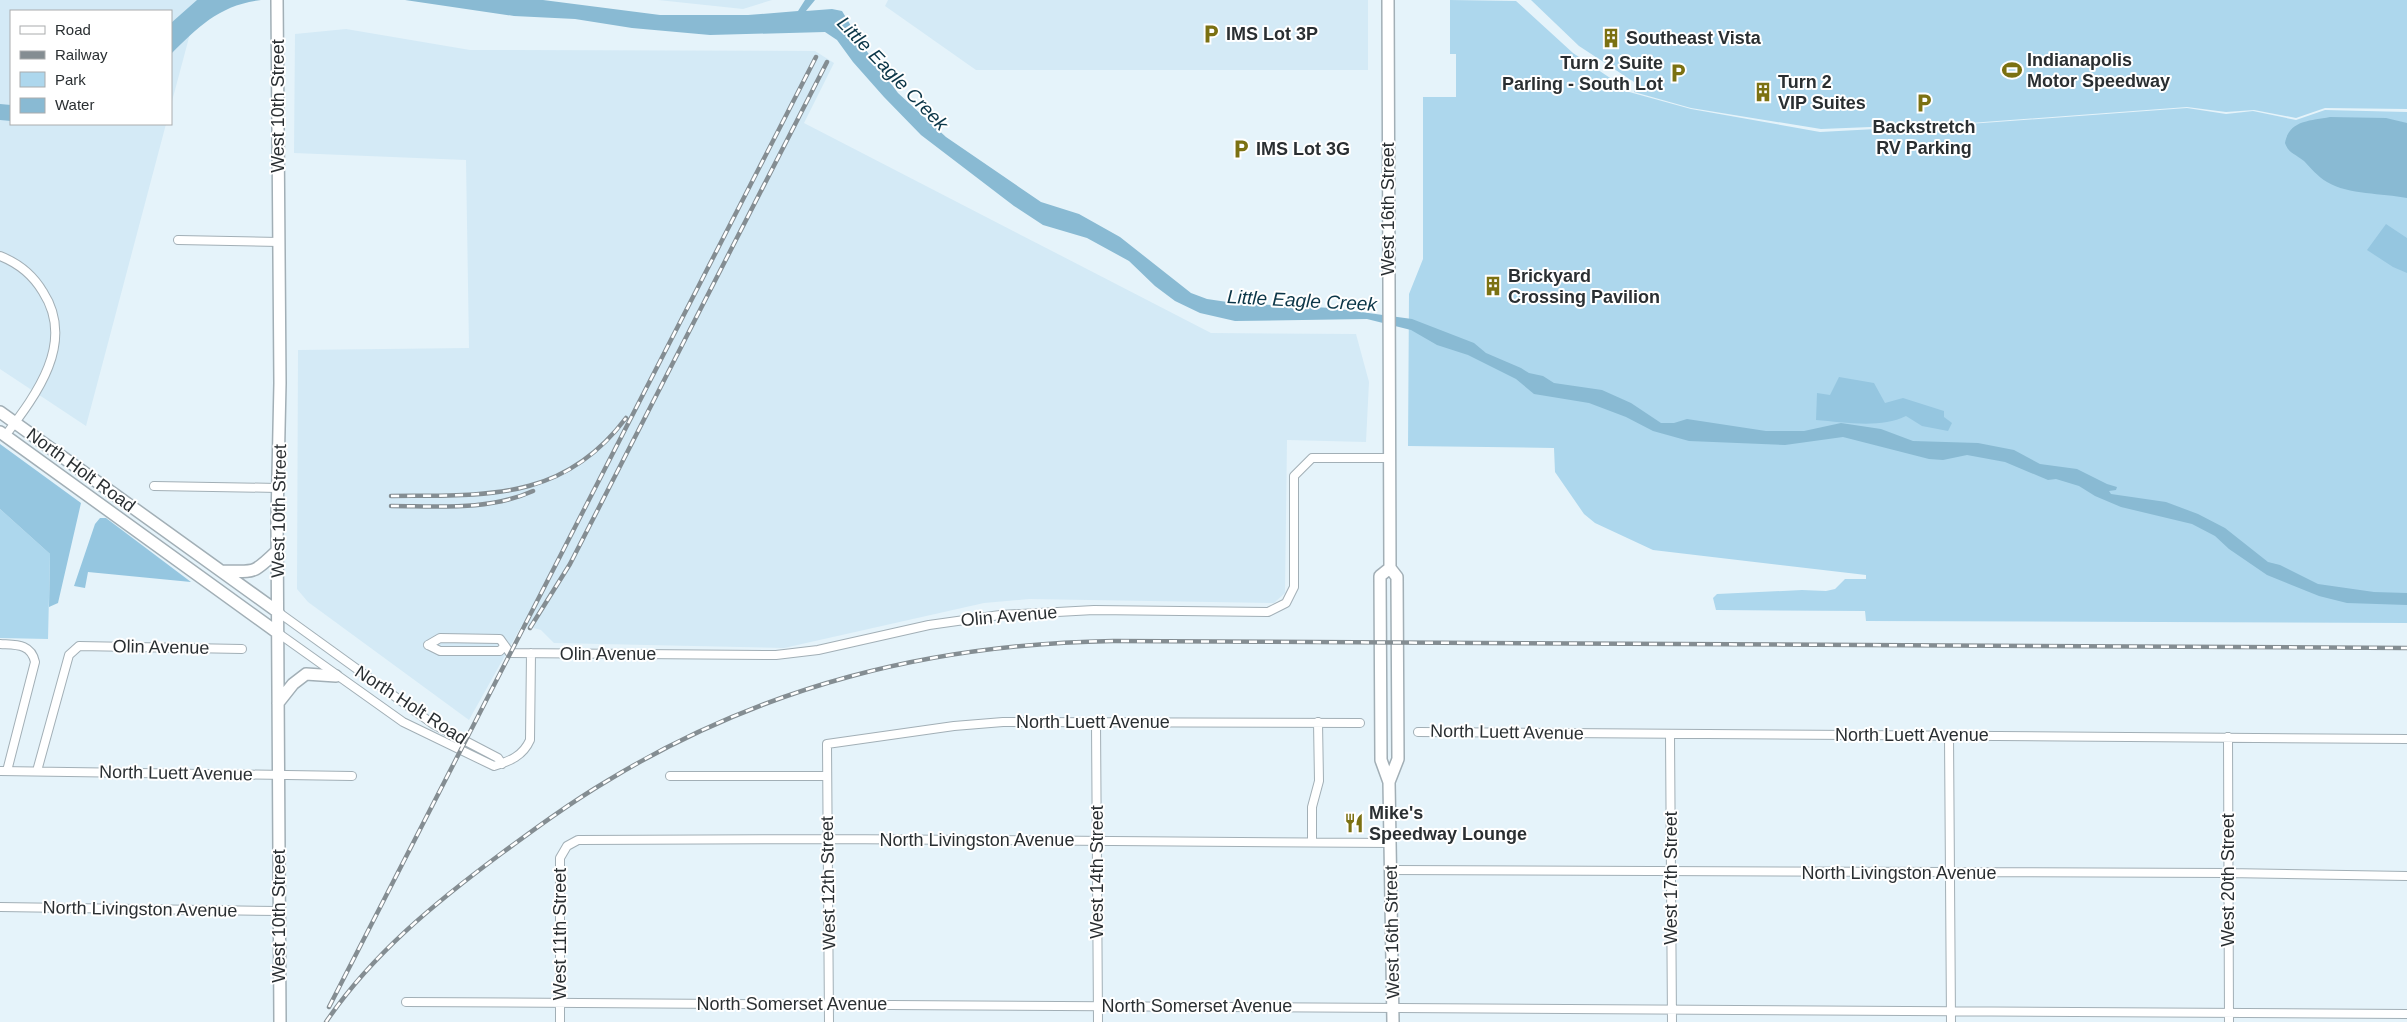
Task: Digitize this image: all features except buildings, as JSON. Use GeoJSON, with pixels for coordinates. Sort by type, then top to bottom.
{"type":"FeatureCollection","features":[{"type":"Feature","properties":{"kind":"main road","name":"West 10th Street"},"geometry":{"type":"LineString","coordinates":[[277,0],[280,392],[277,551],[280,1022]]}},
{"type":"Feature","properties":{"kind":"main road","name":"West 16th Street"},"geometry":{"type":"LineString","coordinates":[[1388,0],[1390,568],[1397,577],[1398,731],[1398,759],[1389,782]]}},
{"type":"Feature","properties":{"kind":"main road","name":"North Holt Road"},"geometry":{"type":"LineString","coordinates":[[0,412],[278,612]]}},
{"type":"Feature","properties":{"kind":"main road","name":"North Holt Road"},"geometry":{"type":"LineString","coordinates":[[3,434],[278,634]]}},
{"type":"Feature","properties":{"kind":"main road"},"geometry":{"type":"LineString","coordinates":[[221,571],[242,573],[254,570],[277,551]]}},
{"type":"Feature","properties":{"kind":"main road","name":"West 16th Street"},"geometry":{"type":"LineString","coordinates":[[1390,568],[1380,576],[1382,760],[1389,782],[1392,870],[1393,1022]]}},
{"type":"Feature","properties":{"kind":"main road"},"geometry":{"type":"LineString","coordinates":[[278,704],[293,684],[306,674],[336,676]]}},
{"type":"Feature","properties":{"kind":"street"},"geometry":{"type":"LineString","coordinates":[[178,240],[279,242]]}},
{"type":"Feature","properties":{"kind":"street"},"geometry":{"type":"LineString","coordinates":[[0,256],[19,266],[35,280],[51,305],[55,322],[54,345],[47,372],[39,390],[15,422],[3,434]]}},
{"type":"Feature","properties":{"kind":"street","name":"Olin Avenue"},"geometry":{"type":"LineString","coordinates":[[504,646],[500,651],[440,651],[428,645],[440,638],[465,638],[500,639],[510,653],[789,654],[818,650],[929,625],[1000,615],[1094,610],[1274,610],[1286,603],[1294,587],[1294,476],[1312,458],[1390,458]]}},
{"type":"Feature","properties":{"kind":"street"},"geometry":{"type":"LineString","coordinates":[[154,486],[278,488]]}},
{"type":"Feature","properties":{"kind":"street","name":"North Holt Road"},"geometry":{"type":"LineString","coordinates":[[278,612],[433,724],[498,758],[502,764],[494,766],[402,722],[278,634]]}},
{"type":"Feature","properties":{"kind":"street"},"geometry":{"type":"LineString","coordinates":[[0,644],[20,645],[32,652],[35,665],[4,771]]}},
{"type":"Feature","properties":{"kind":"street","name":"Olin Avenue"},"geometry":{"type":"LineString","coordinates":[[37,771],[68,655],[79,646],[242,649]]}},
{"type":"Feature","properties":{"kind":"street"},"geometry":{"type":"LineString","coordinates":[[502,764],[521,754],[530,740],[531,653]]}},
{"type":"Feature","properties":{"kind":"street","name":"North Luett Avenue"},"geometry":{"type":"LineString","coordinates":[[826,744],[972,724],[1096,722],[1360,723]]}},
{"type":"Feature","properties":{"kind":"street","name":"West 14th Street"},"geometry":{"type":"LineString","coordinates":[[1096,722],[1098,1022]]}},
{"type":"Feature","properties":{"kind":"street"},"geometry":{"type":"LineString","coordinates":[[1312,841],[1312,806],[1319,781],[1318,722]]}},
{"type":"Feature","properties":{"kind":"street","name":"North Luett Avenue"},"geometry":{"type":"LineString","coordinates":[[1418,732],[2407,739]]}},
{"type":"Feature","properties":{"kind":"street","name":"West 17th Street"},"geometry":{"type":"LineString","coordinates":[[1670,734],[1672,1022]]}},
{"type":"Feature","properties":{"kind":"street"},"geometry":{"type":"LineString","coordinates":[[1949,736],[1951,1022]]}},
{"type":"Feature","properties":{"kind":"street","name":"West 20th Street"},"geometry":{"type":"LineString","coordinates":[[2228,737],[2229,1022]]}},
{"type":"Feature","properties":{"kind":"street","name":"West 12th Street"},"geometry":{"type":"LineString","coordinates":[[826,744],[829,1022]]}},
{"type":"Feature","properties":{"kind":"street","name":"North Luett Avenue"},"geometry":{"type":"LineString","coordinates":[[4,771],[352,776]]}},
{"type":"Feature","properties":{"kind":"street"},"geometry":{"type":"LineString","coordinates":[[670,776],[826,776]]}},
{"type":"Feature","properties":{"kind":"street","name":"North Livingston Avenue"},"geometry":{"type":"LineString","coordinates":[[566,847],[574,841],[583,839],[828,838],[1391,843]]}},
{"type":"Feature","properties":{"kind":"street","name":"West 11th Street"},"geometry":{"type":"LineString","coordinates":[[560,1022],[560,858],[566,847]]}},
{"type":"Feature","properties":{"kind":"street","name":"North Livingston Avenue"},"geometry":{"type":"LineString","coordinates":[[1392,870],[2228,873],[2407,876]]}},
{"type":"Feature","properties":{"kind":"street","name":"North Livingston Avenue"},"geometry":{"type":"LineString","coordinates":[[0,908],[279,911]]}},
{"type":"Feature","properties":{"kind":"street","name":"North Somerset Avenue"},"geometry":{"type":"LineString","coordinates":[[406,1002],[2407,1014]]}},
{"type":"Feature","properties":{"kind":"shaded area"},"geometry":{"type":"Polygon","coordinates":[[[0,0],[199,0],[172,101],[172,10],[10,10],[10,125],[166,125],[86,426],[0,369],[0,0]]]}},
{"type":"Feature","properties":{"kind":"shaded area"},"geometry":{"type":"Polygon","coordinates":[[[658,0],[772,0],[743,9],[658,0]]]}},
{"type":"Feature","properties":{"kind":"shaded area"},"geometry":{"type":"Polygon","coordinates":[[[888,0],[1368,0],[1368,70],[976,70],[885,6],[888,0]]]}},
{"type":"Feature","properties":{"kind":"shaded area"},"geometry":{"type":"Polygon","coordinates":[[[346,29],[470,50],[815,51],[834,63],[804,123],[1211,333],[1356,334],[1369,382],[1366,442],[1287,440],[1285,593],[1274,603],[1029,599],[984,603],[784,648],[554,643],[541,630],[522,625],[469,720],[308,602],[297,589],[298,350],[469,348],[466,160],[294,153],[295,34],[346,29]]]}},
{"type":"Feature","properties":{"kind":"shaded area"},"geometry":{"type":"Polygon","coordinates":[[[2386,224],[2407,238],[2407,273],[2393,267],[2367,250],[2386,224]]]}},
{"type":"Feature","properties":{"kind":"shaded area"},"geometry":{"type":"Polygon","coordinates":[[[1839,377],[1874,383],[1885,403],[1903,398],[1944,411],[1944,417],[1952,423],[1948,431],[1922,426],[1906,416],[1896,420],[1873,424],[1816,420],[1817,393],[1830,395],[1839,377]]]}},
{"type":"Feature","properties":{"kind":"shaded area"},"geometry":{"type":"Polygon","coordinates":[[[0,444],[81,503],[58,603],[49,607],[50,554],[0,509],[0,444]]]}},
{"type":"Feature","properties":{"kind":"shaded area"},"geometry":{"type":"Polygon","coordinates":[[[100,518],[106,518],[191,582],[88,572],[85,588],[74,586],[95,524],[100,518]]]}},
{"type":"Feature","properties":{"kind":"green space"},"geometry":{"type":"Polygon","coordinates":[[[1450,0],[1516,1],[1573,53],[1622,86],[1622,90],[1691,109],[1820,132],[1969,124],[2187,108],[2226,114],[2253,111],[2296,120],[2325,110],[2407,112],[2407,623],[1866,621],[1865,611],[1716,610],[1713,598],[1717,594],[1802,590],[1826,591],[1835,589],[1845,579],[1866,579],[1866,575],[1653,550],[1595,523],[1584,514],[1555,472],[1554,448],[1408,446],[1409,294],[1423,259],[1423,97],[1456,97],[1456,54],[1450,54],[1450,0]]]}},
{"type":"Feature","properties":{"kind":"green space","name":"Indianapolis Motor Speedway"},"geometry":{"type":"Polygon","coordinates":[[[1531,0],[2407,0],[2407,109],[2325,108],[2296,118],[2254,110],[2226,112],[2187,107],[1970,123],[1821,129],[1691,108],[1634,92],[1634,82],[1579,46],[1531,0]]]}},
{"type":"Feature","properties":{"kind":"green space"},"geometry":{"type":"Polygon","coordinates":[[[0,509],[50,554],[48,639],[0,638],[0,509]]]}},
{"type":"Feature","properties":{"kind":"water"},"geometry":{"type":"Polygon","coordinates":[[[197,0],[261,0],[234,7],[211,18],[172,53],[172,22],[197,0]]]}},
{"type":"Feature","properties":{"kind":"water"},"geometry":{"type":"Polygon","coordinates":[[[405,0],[543,0],[660,15],[748,15],[798,11],[805,0],[815,0],[806,11],[832,9],[842,11],[865,49],[898,93],[946,137],[1041,202],[1079,214],[1120,237],[1191,293],[1207,299],[1234,303],[1332,308],[1412,319],[1474,343],[1486,353],[1529,373],[1543,376],[1554,383],[1602,390],[1631,403],[1661,423],[1674,423],[1687,419],[1766,431],[1804,431],[1841,423],[1881,429],[1913,441],[1978,443],[2014,450],[2040,464],[2077,469],[2117,487],[2116,490],[2109,491],[2111,494],[2166,502],[2198,514],[2225,528],[2268,562],[2280,565],[2318,584],[2374,592],[2407,593],[2407,605],[2347,603],[2319,596],[2267,575],[2229,549],[2215,536],[2192,524],[2121,507],[2095,496],[2079,486],[2056,479],[2048,480],[2005,462],[1967,455],[1943,460],[1929,459],[1843,437],[1785,445],[1689,441],[1653,431],[1626,417],[1589,403],[1534,394],[1516,379],[1468,355],[1437,345],[1411,330],[1367,319],[1235,321],[1200,313],[1175,301],[1155,286],[1129,261],[1087,238],[1043,225],[1014,206],[921,135],[853,62],[837,40],[825,32],[710,35],[632,28],[575,19],[514,16],[405,0]]]}},
{"type":"Feature","properties":{"kind":"water"},"geometry":{"type":"Polygon","coordinates":[[[0,104],[10,105],[10,121],[0,120],[0,104]]]}},
{"type":"Feature","properties":{"kind":"water"},"geometry":{"type":"Polygon","coordinates":[[[2330,117],[2386,118],[2407,123],[2407,198],[2355,191],[2336,186],[2320,177],[2304,161],[2293,154],[2285,143],[2287,135],[2291,130],[2308,121],[2330,117]]]}},
{"type":"Feature","properties":{"kind":"railway"},"geometry":{"type":"LineString","coordinates":[[329,1007],[816,57]]}},
{"type":"Feature","properties":{"kind":"railway"},"geometry":{"type":"LineString","coordinates":[[530,628],[570,564],[827,62]]}},
{"type":"Feature","properties":{"kind":"railway"},"geometry":{"type":"LineString","coordinates":[[391,496],[490,493],[520,488],[549,479],[576,465],[602,445],[626,418]]}},
{"type":"Feature","properties":{"kind":"railway"},"geometry":{"type":"LineString","coordinates":[[391,506],[445,507],[481,505],[499,502],[533,491]]}},
{"type":"Feature","properties":{"kind":"railway"},"geometry":{"type":"LineString","coordinates":[[326,1022],[344,997],[406,930],[502,853],[593,789],[666,748],[726,719],[787,696],[850,676],[914,662],[979,651],[1045,644],[1113,641],[2407,648]]}},
{"type":"Feature","properties":{"kind":"place","name":"IMS Lot 3P"},"geometry":{"type":"Point","coordinates":[1211,34]}},
{"type":"Feature","properties":{"kind":"place","name":"Southeast Vista"},"geometry":{"type":"Point","coordinates":[1611,38]}},
{"type":"Feature","properties":{"kind":"place","name":"Indianapolis Motor Speedway"},"geometry":{"type":"Point","coordinates":[2012,70]}},
{"type":"Feature","properties":{"kind":"place","name":"Turn 2 Suite Parling - South Lot"},"geometry":{"type":"Point","coordinates":[1678,73]}},
{"type":"Feature","properties":{"kind":"place","name":"Turn 2 VIP Suites"},"geometry":{"type":"Point","coordinates":[1763,92]}},
{"type":"Feature","properties":{"kind":"place","name":"Backstretch RV Parking"},"geometry":{"type":"Point","coordinates":[1924,103]}},
{"type":"Feature","properties":{"kind":"place","name":"IMS Lot 3G"},"geometry":{"type":"Point","coordinates":[1241,149]}},
{"type":"Feature","properties":{"kind":"place","name":"Brickyard Crossing Pavilion"},"geometry":{"type":"Point","coordinates":[1493,286]}},
{"type":"Feature","properties":{"kind":"place","name":"Mike's Speedway Lounge"},"geometry":{"type":"Point","coordinates":[1354,823]}},
{"type":"Feature","properties":{"kind":"water label","name":"Little Eagle Creek"},"geometry":{"type":"Point","coordinates":[893,73]}},
{"type":"Feature","properties":{"kind":"water label","name":"Little Eagle Creek"},"geometry":{"type":"Point","coordinates":[1302,300]}}]}
